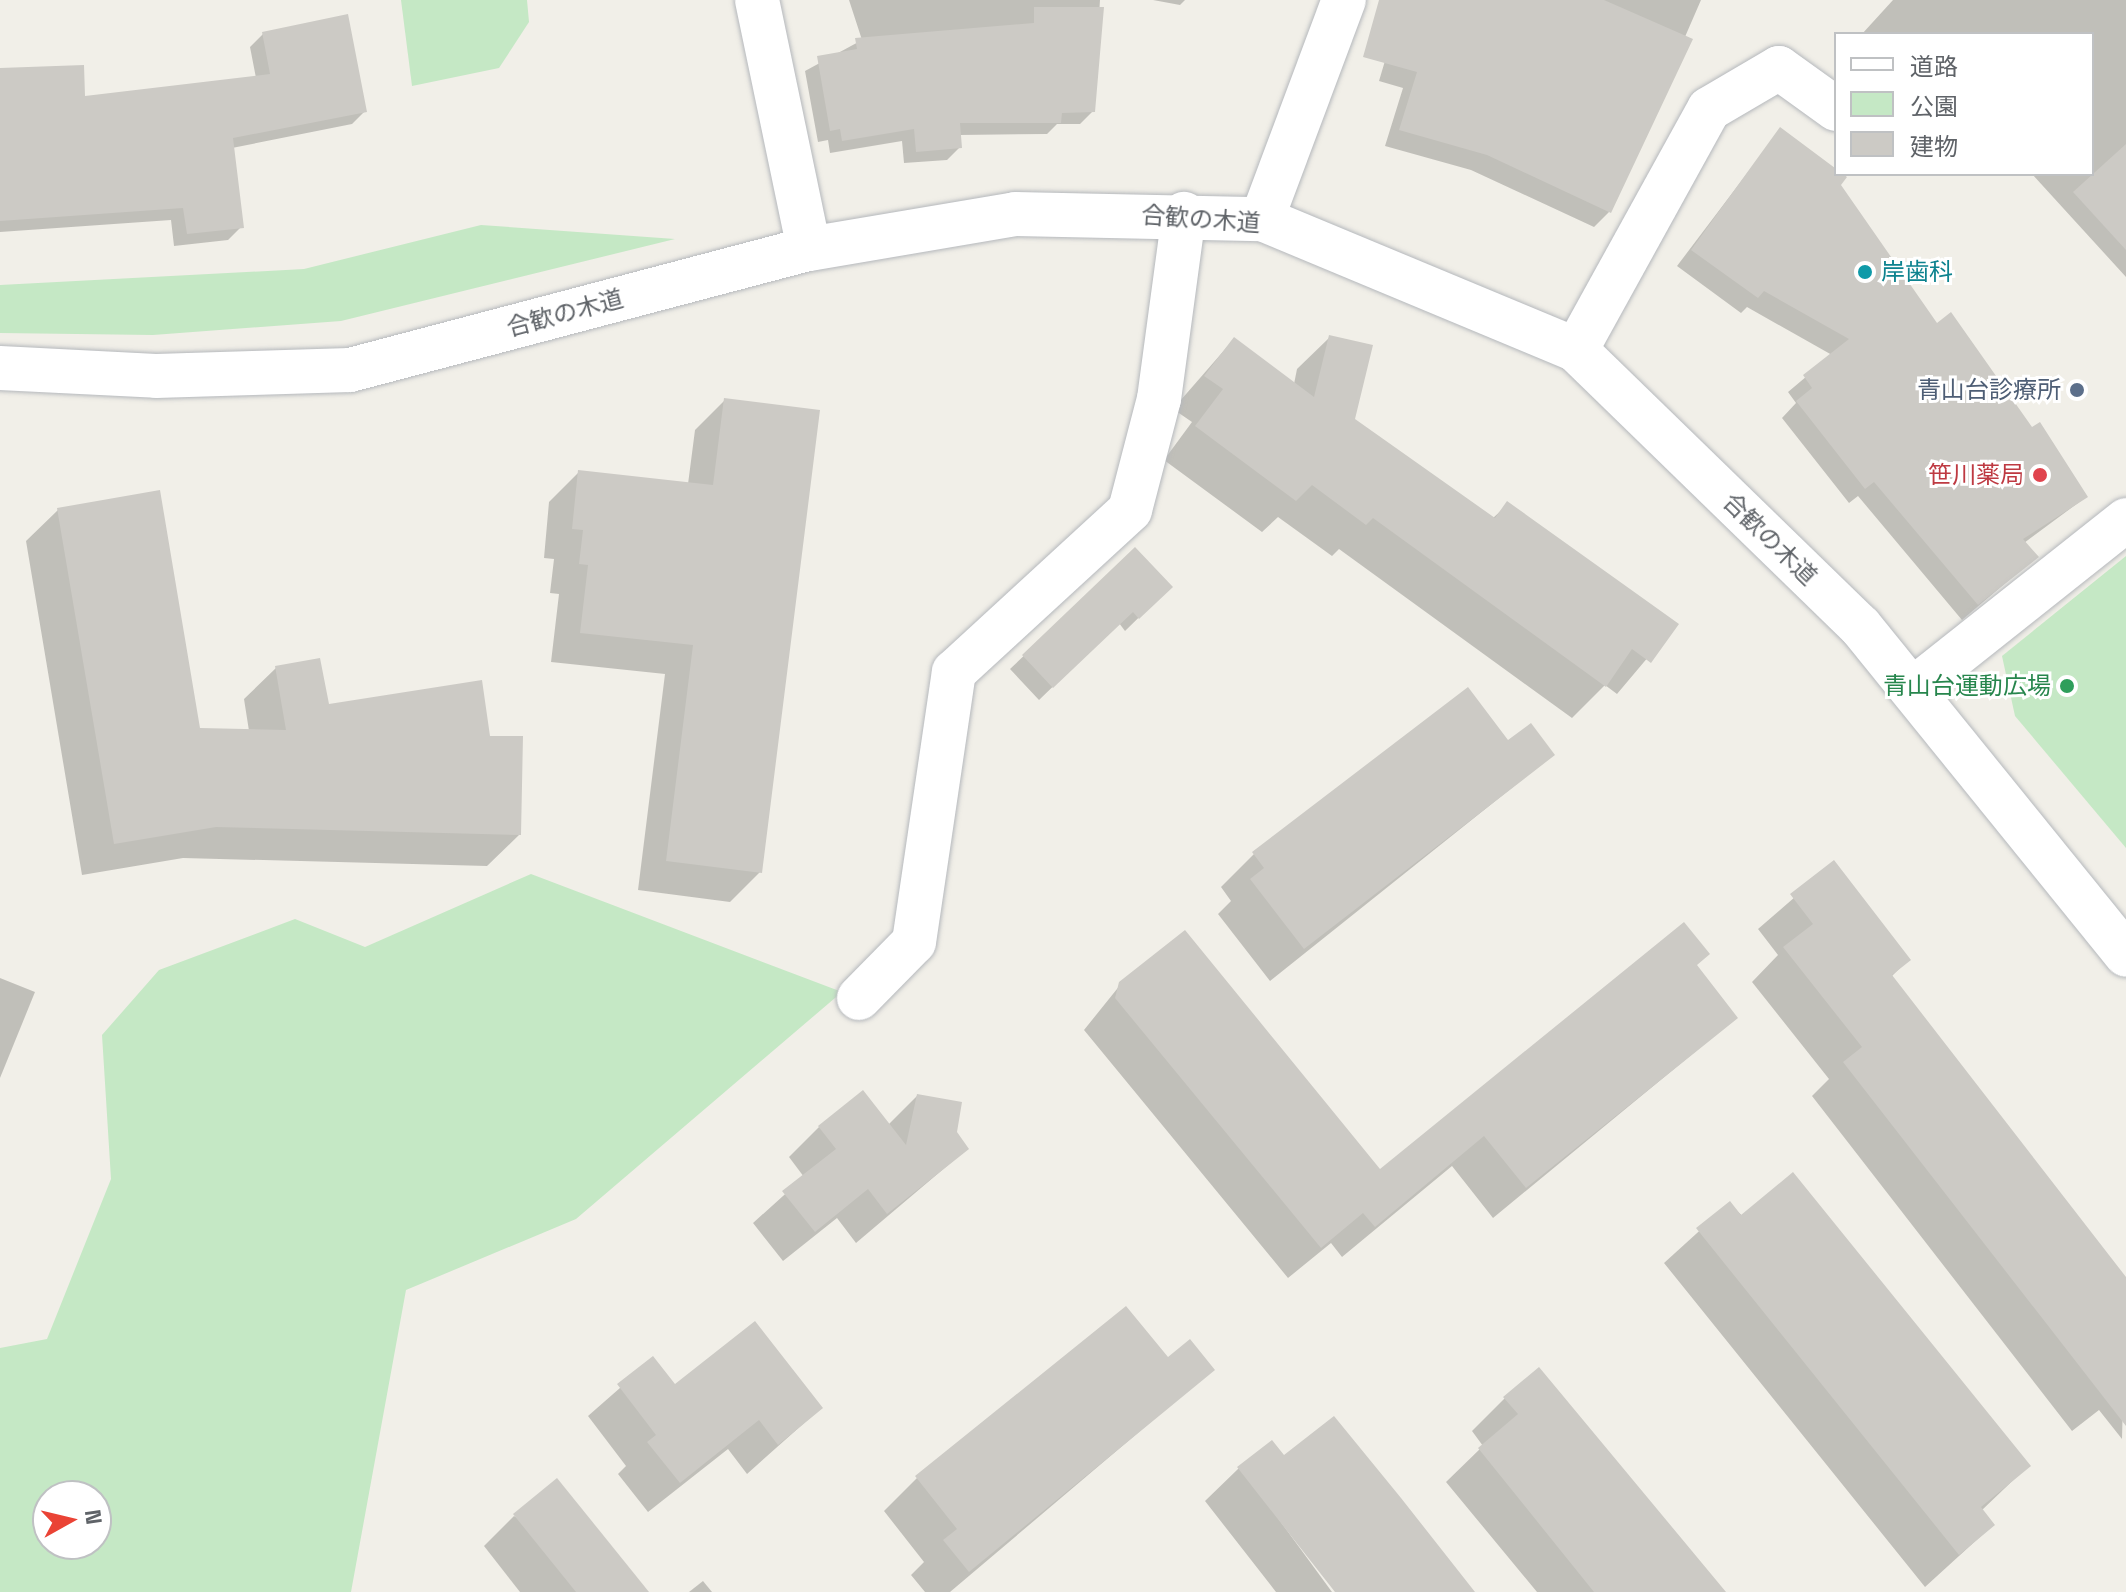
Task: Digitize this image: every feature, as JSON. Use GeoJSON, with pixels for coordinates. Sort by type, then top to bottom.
{"type":"FeatureCollection","features":[{"type":"Feature","properties":{"kind":"street"},"geometry":{"type":"LineString","coordinates":[[757,0],[809,249]]}},
{"type":"Feature","properties":{"kind":"street"},"geometry":{"type":"LineString","coordinates":[[1262,219],[1344,0]]}},
{"type":"Feature","properties":{"kind":"street"},"geometry":{"type":"LineString","coordinates":[[1576,350],[1709,109],[1779,68],[1834,108]]}},
{"type":"Feature","properties":{"kind":"street","name":"合歓の木道"},"geometry":{"type":"LineString","coordinates":[[0,368],[156,376],[350,370],[809,249],[1015,214],[1184,214],[1262,219],[1576,350],[1860,626],[2126,955]]}},
{"type":"Feature","properties":{"kind":"street"},"geometry":{"type":"LineString","coordinates":[[859,998],[914,942],[954,672],[1130,510],[1159,399],[1184,214]]}},
{"type":"Feature","properties":{"kind":"street"},"geometry":{"type":"LineString","coordinates":[[1913,689],[2126,520]]}},
{"type":"Feature","properties":{"kind":"green space"},"geometry":{"type":"Polygon","coordinates":[[[401,0],[527,0],[529,22],[499,68],[412,86],[401,0]]]}},
{"type":"Feature","properties":{"kind":"green space"},"geometry":{"type":"Polygon","coordinates":[[[481,225],[675,239],[341,321],[153,335],[0,333],[0,285],[304,269],[481,225]]]}},
{"type":"Feature","properties":{"kind":"green space","name":"青山台運動広場"},"geometry":{"type":"Polygon","coordinates":[[[2126,556],[2126,848],[2015,716],[2002,656],[2126,556]]]}},
{"type":"Feature","properties":{"kind":"green space"},"geometry":{"type":"Polygon","coordinates":[[[531,874],[842,992],[576,1219],[406,1290],[351,1592],[0,1592],[0,1348],[47,1339],[111,1179],[102,1035],[159,970],[295,919],[365,947],[531,874]]]}},
{"type":"Feature","properties":{"kind":"building"},"geometry":{"type":"Polygon","coordinates":[[[1379,0],[1604,0],[1693,39],[1611,213],[1487,155],[1399,130],[1417,72],[1363,57],[1379,0]]]}},
{"type":"Feature","properties":{"kind":"building"},"geometry":{"type":"Polygon","coordinates":[[[1034,7],[1104,7],[1095,112],[1062,113],[1061,123],[960,123],[962,148],[916,152],[914,129],[842,141],[840,129],[830,131],[817,56],[857,49],[855,38],[1034,23],[1034,7]]]}},
{"type":"Feature","properties":{"kind":"building"},"geometry":{"type":"Polygon","coordinates":[[[348,14],[367,112],[233,138],[244,228],[187,234],[183,208],[0,221],[0,68],[84,65],[85,96],[270,74],[262,32],[348,14]]]}},
{"type":"Feature","properties":{"kind":"building"},"geometry":{"type":"Polygon","coordinates":[[[1780,127],[1834,167],[1834,176],[1847,177],[1841,185],[1937,323],[1951,312],[2032,427],[2040,422],[2088,497],[2023,539],[2039,557],[1978,605],[1874,482],[1865,489],[1796,401],[1812,388],[1803,375],[1849,339],[1764,291],[1758,298],[1691,250],[1780,127]]]}},
{"type":"Feature","properties":{"kind":"building"},"geometry":{"type":"Polygon","coordinates":[[[2126,144],[2126,250],[2073,192],[2126,144]]]}},
{"type":"Feature","properties":{"kind":"building"},"geometry":{"type":"Polygon","coordinates":[[[1329,335],[1373,345],[1355,419],[1495,518],[1507,501],[1679,624],[1651,663],[1632,649],[1606,687],[1373,518],[1366,525],[1312,485],[1296,501],[1195,426],[1223,389],[1204,376],[1234,337],[1314,397],[1329,335]]]}},
{"type":"Feature","properties":{"kind":"building"},"geometry":{"type":"Polygon","coordinates":[[[724,398],[820,410],[762,873],[666,861],[693,645],[580,633],[588,565],[579,564],[583,530],[572,529],[578,470],[713,485],[724,398]]]}},
{"type":"Feature","properties":{"kind":"building"},"geometry":{"type":"Polygon","coordinates":[[[160,490],[200,728],[286,730],[275,666],[320,658],[329,704],[482,680],[490,736],[523,736],[521,835],[216,827],[114,844],[57,508],[160,490]]]}},
{"type":"Feature","properties":{"kind":"building"},"geometry":{"type":"Polygon","coordinates":[[[1135,547],[1173,587],[1139,619],[1133,612],[1053,688],[1022,655],[1135,547]]]}},
{"type":"Feature","properties":{"kind":"building"},"geometry":{"type":"Polygon","coordinates":[[[1468,687],[1508,740],[1531,723],[1555,755],[1304,949],[1250,879],[1264,868],[1252,852],[1468,687]]]}},
{"type":"Feature","properties":{"kind":"building"},"geometry":{"type":"Polygon","coordinates":[[[1834,860],[1911,960],[1892,975],[2126,1277],[2126,1426],[1843,1062],[1862,1047],[1783,947],[1813,924],[1790,894],[1834,860]]]}},
{"type":"Feature","properties":{"kind":"building"},"geometry":{"type":"Polygon","coordinates":[[[1684,922],[1710,954],[1697,965],[1738,1018],[1526,1188],[1484,1136],[1375,1227],[1363,1213],[1321,1248],[1115,998],[1119,982],[1185,930],[1380,1169],[1684,922]]]}},
{"type":"Feature","properties":{"kind":"building"},"geometry":{"type":"Polygon","coordinates":[[[863,1090],[906,1145],[917,1094],[962,1102],[957,1132],[969,1149],[887,1214],[868,1189],[815,1232],[782,1191],[836,1149],[818,1126],[863,1090]]]}},
{"type":"Feature","properties":{"kind":"building"},"geometry":{"type":"Polygon","coordinates":[[[1793,1172],[2031,1466],[1981,1507],[1995,1525],[1959,1555],[1696,1228],[1730,1201],[1741,1215],[1793,1172]]]}},
{"type":"Feature","properties":{"kind":"building"},"geometry":{"type":"Polygon","coordinates":[[[1126,1306],[1168,1357],[1190,1339],[1215,1370],[969,1572],[943,1540],[957,1529],[915,1476],[1126,1306]]]}},
{"type":"Feature","properties":{"kind":"building"},"geometry":{"type":"Polygon","coordinates":[[[755,1321],[823,1408],[778,1445],[759,1420],[680,1483],[647,1442],[656,1435],[617,1384],[653,1356],[675,1384],[755,1321]]]}},
{"type":"Feature","properties":{"kind":"building"},"geometry":{"type":"Polygon","coordinates":[[[1539,1367],[1726,1592],[1594,1592],[1478,1448],[1518,1414],[1503,1397],[1539,1367]]]}},
{"type":"Feature","properties":{"kind":"building"},"geometry":{"type":"Polygon","coordinates":[[[1334,1416],[1475,1592],[1335,1592],[1237,1467],[1272,1440],[1284,1455],[1334,1416]]]}},
{"type":"Feature","properties":{"kind":"building"},"geometry":{"type":"Polygon","coordinates":[[[557,1478],[649,1592],[576,1592],[513,1514],[557,1478]]]}},
{"type":"Feature","properties":{"kind":"place","name":"岸歯科"},"geometry":{"type":"Point","coordinates":[1865,272]}},
{"type":"Feature","properties":{"kind":"place","name":"青山台診療所"},"geometry":{"type":"Point","coordinates":[2077,390]}},
{"type":"Feature","properties":{"kind":"place","name":"笹川薬局"},"geometry":{"type":"Point","coordinates":[2040,475]}},
{"type":"Feature","properties":{"kind":"place","name":"青山台運動広場"},"geometry":{"type":"Point","coordinates":[2067,686]}}]}
